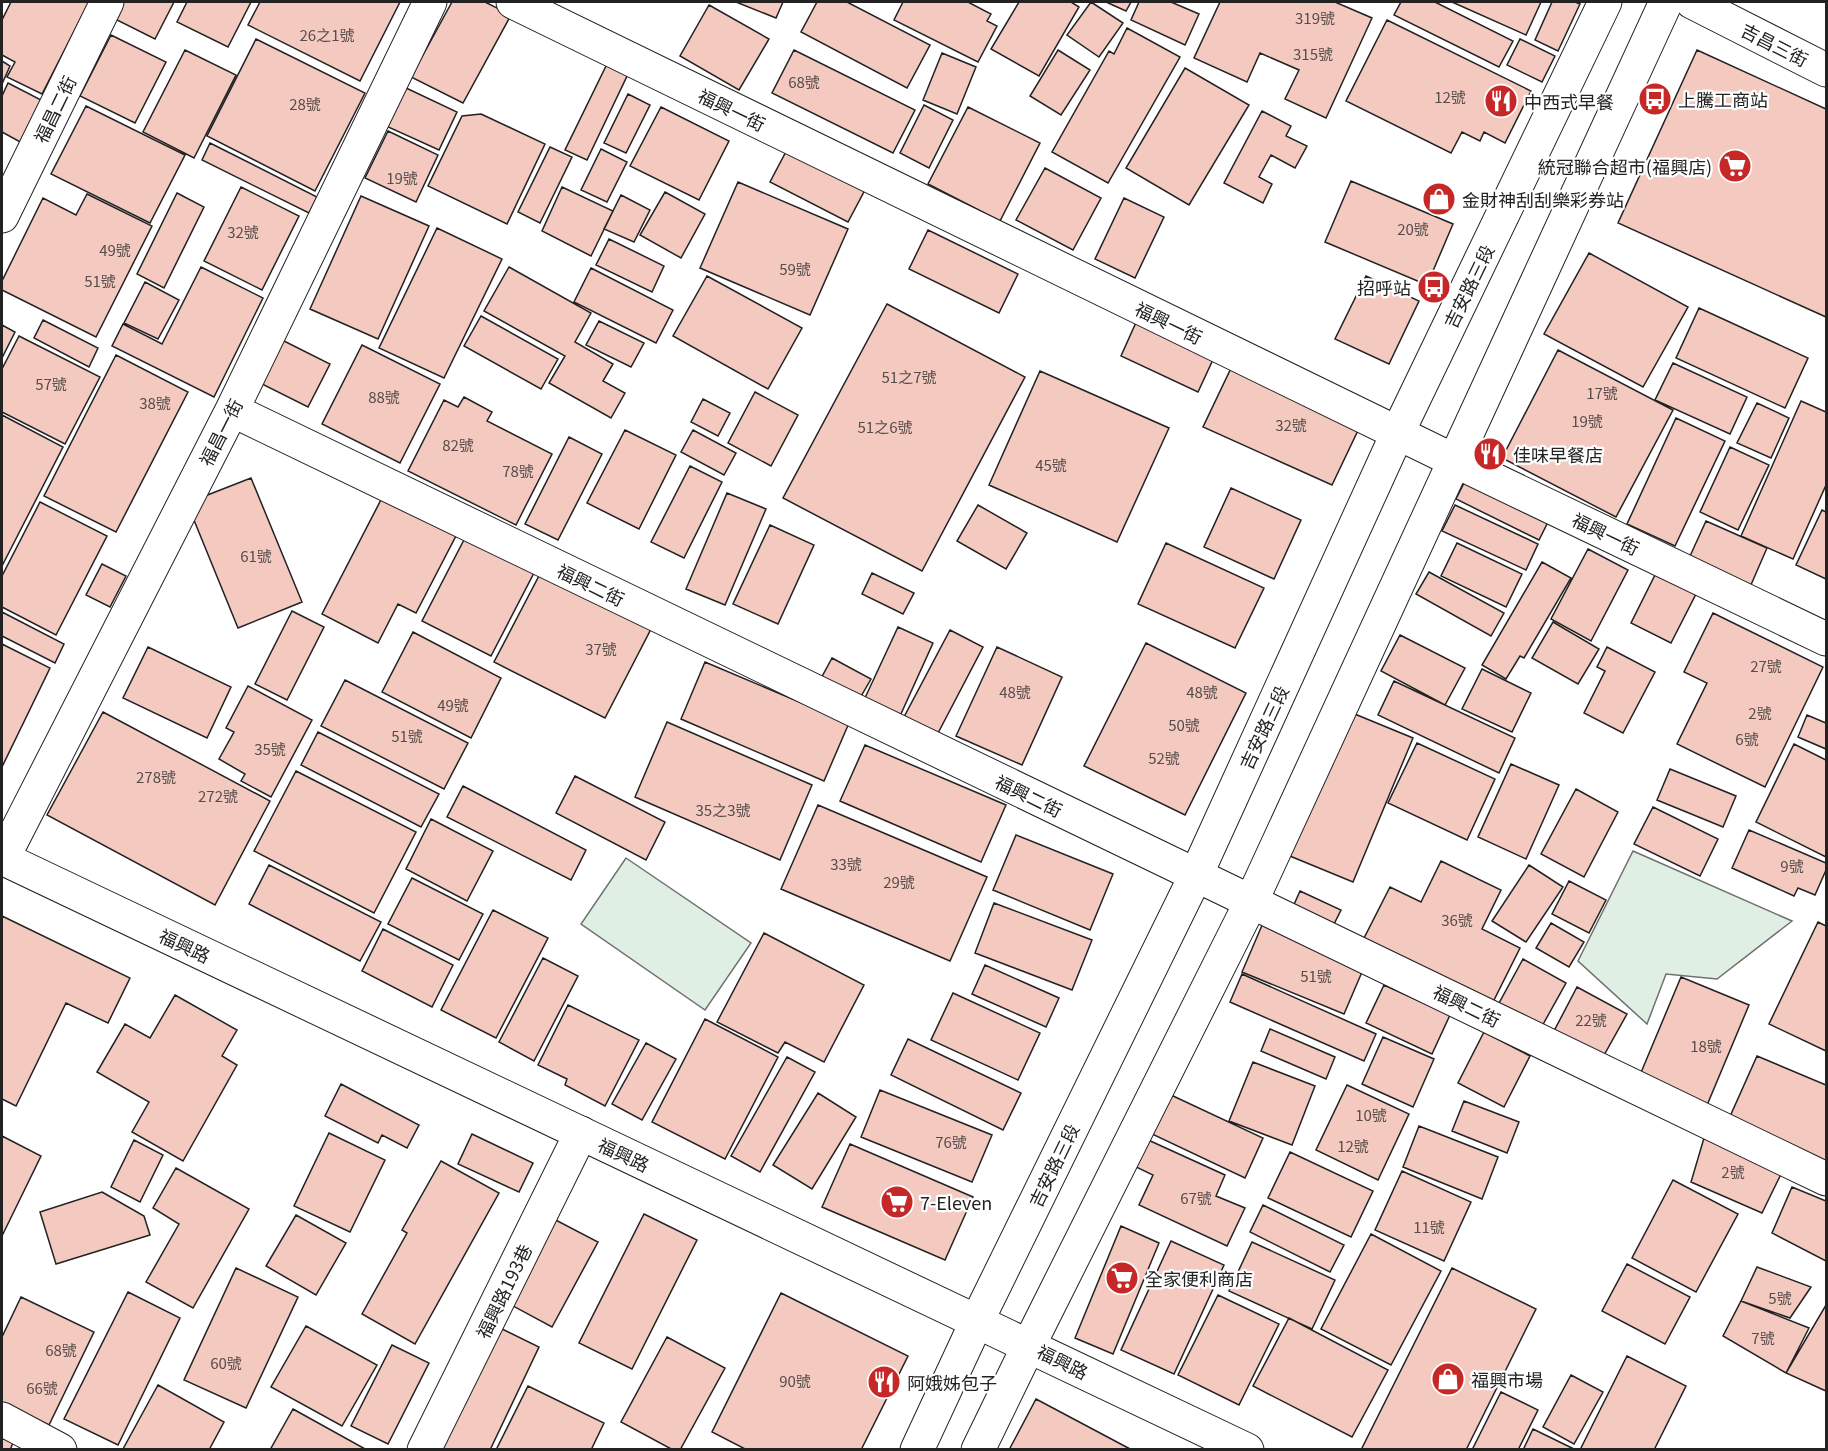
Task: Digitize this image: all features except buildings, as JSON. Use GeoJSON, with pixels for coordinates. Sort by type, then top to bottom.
{"type":"FeatureCollection","features":[{"type":"Feature","properties":{"kind":"street","name":"福昌二街"},"geometry":{"type":"LineString","coordinates":[[2,216],[107,2]]}},
{"type":"Feature","properties":{"kind":"street","name":"福昌一街"},"geometry":{"type":"LineString","coordinates":[[2,858],[231,410],[430,2]]}},
{"type":"Feature","properties":{"kind":"street","name":"福興一街"},"geometry":{"type":"LineString","coordinates":[[513,2],[1453,460],[1827,639]]}},
{"type":"Feature","properties":{"kind":"street","name":"吉安路三段"},"geometry":{"type":"LineString","coordinates":[[917,1449],[976,1321],[1196,875],[1398,432],[1605,2]]}},
{"type":"Feature","properties":{"kind":"street"},"geometry":{"type":"LineString","coordinates":[[978,1449],[1251,902],[1666,2]]}},
{"type":"Feature","properties":{"kind":"street","name":"吉昌三街"},"geometry":{"type":"LineString","coordinates":[[1692,2],[1827,70]]}},
{"type":"Feature","properties":{"kind":"street","name":"福興二街"},"geometry":{"type":"LineString","coordinates":[[231,410],[1827,1179]]}},
{"type":"Feature","properties":{"kind":"street","name":"福興路"},"geometry":{"type":"LineString","coordinates":[[2,858],[1247,1449]]}},
{"type":"Feature","properties":{"kind":"street","name":"福興路193巷"},"geometry":{"type":"LineString","coordinates":[[424,1449],[581,1133]]}},
{"type":"Feature","properties":{"kind":"street"},"geometry":{"type":"LineString","coordinates":[[2,1419],[60,1449]]}},
{"type":"Feature","properties":{"kind":"green space"},"geometry":{"type":"Polygon","coordinates":[[[1633,851],[1792,921],[1717,979],[1666,974],[1647,1024],[1578,961],[1633,851]]]}},
{"type":"Feature","properties":{"kind":"green space"},"geometry":{"type":"Polygon","coordinates":[[[626,858],[751,943],[705,1010],[581,924],[626,858]]]}},
{"type":"Feature","properties":{"kind":"place","name":"上騰工商站"},"geometry":{"type":"Point","coordinates":[1655,99]}},
{"type":"Feature","properties":{"kind":"place","name":"中西式早餐"},"geometry":{"type":"Point","coordinates":[1501,101]}},
{"type":"Feature","properties":{"kind":"place","name":"統冠聯合超市(福興店)"},"geometry":{"type":"Point","coordinates":[1735,166]}},
{"type":"Feature","properties":{"kind":"place","name":"金財神刮刮樂彩券站"},"geometry":{"type":"Point","coordinates":[1439,199]}},
{"type":"Feature","properties":{"kind":"place","name":"招呼站"},"geometry":{"type":"Point","coordinates":[1434,287]}},
{"type":"Feature","properties":{"kind":"place","name":"佳味早餐店"},"geometry":{"type":"Point","coordinates":[1490,454]}},
{"type":"Feature","properties":{"kind":"place","name":"7-Eleven"},"geometry":{"type":"Point","coordinates":[897,1202]}},
{"type":"Feature","properties":{"kind":"place","name":"全家便利商店"},"geometry":{"type":"Point","coordinates":[1122,1278]}},
{"type":"Feature","properties":{"kind":"place","name":"福興市場"},"geometry":{"type":"Point","coordinates":[1448,1379]}},
{"type":"Feature","properties":{"kind":"place","name":"阿娥姊包子"},"geometry":{"type":"Point","coordinates":[884,1382]}}]}
